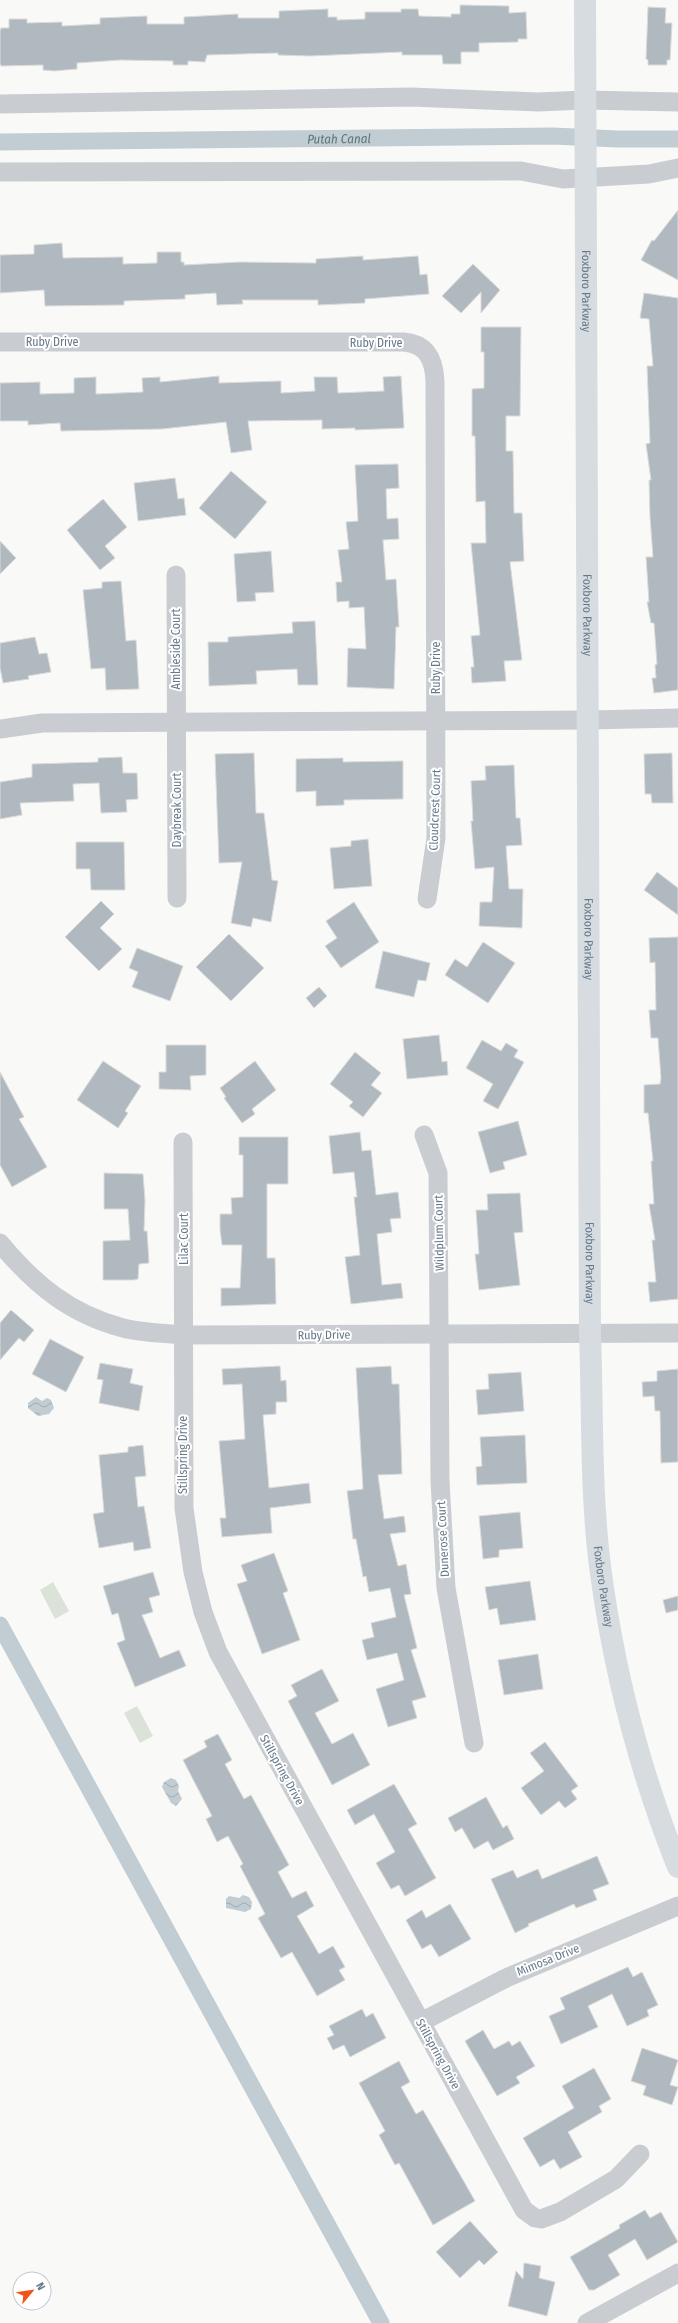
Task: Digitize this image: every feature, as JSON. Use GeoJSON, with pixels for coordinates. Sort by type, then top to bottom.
{"type":"FeatureCollection","features":[{"type":"Feature","properties":{"kind":"main road","name":"Foxboro Parkway"},"geometry":{"type":"LineString","coordinates":[[585,0],[590,1334],[595,1512],[602,1580],[634,1741],[656,1813],[678,1867]]}},
{"type":"Feature","properties":{"kind":"street"},"geometry":{"type":"LineString","coordinates":[[0,104],[411,97],[538,102],[585,108],[678,102]]}},
{"type":"Feature","properties":{"kind":"street"},"geometry":{"type":"LineString","coordinates":[[0,172],[521,171],[563,179],[585,168],[649,174],[678,168]]}},
{"type":"Feature","properties":{"kind":"street","name":"Ruby Drive"},"geometry":{"type":"LineString","coordinates":[[0,342],[404,342],[419,345],[425,350],[431,357],[435,373],[436,721]]}},
{"type":"Feature","properties":{"kind":"street","name":"Ambleside Court"},"geometry":{"type":"LineString","coordinates":[[176,575],[176,722]]}},
{"type":"Feature","properties":{"kind":"street"},"geometry":{"type":"LineString","coordinates":[[0,729],[42,723],[588,720],[678,718]]}},
{"type":"Feature","properties":{"kind":"street","name":"Cloudcrest Court"},"geometry":{"type":"LineString","coordinates":[[427,899],[436,838],[436,721]]}},
{"type":"Feature","properties":{"kind":"street","name":"Daybreak Court"},"geometry":{"type":"LineString","coordinates":[[176,722],[178,898]]}},
{"type":"Feature","properties":{"kind":"street","name":"Wildplum Court"},"geometry":{"type":"LineString","coordinates":[[424,1135],[438,1173],[441,1334]]}},
{"type":"Feature","properties":{"kind":"street","name":"Lilac Court"},"geometry":{"type":"LineString","coordinates":[[183,1142],[184,1335]]}},
{"type":"Feature","properties":{"kind":"street","name":"Ruby Drive"},"geometry":{"type":"LineString","coordinates":[[0,1243],[24,1272],[49,1293],[87,1316],[124,1328],[184,1335],[678,1333]]}},
{"type":"Feature","properties":{"kind":"street","name":"Dunerose Court"},"geometry":{"type":"LineString","coordinates":[[441,1334],[440,1480],[446,1588],[474,1743]]}},
{"type":"Feature","properties":{"kind":"street","name":"Stillspring Drive"},"geometry":{"type":"LineString","coordinates":[[184,1335],[184,1508],[193,1572],[203,1612],[218,1652],[524,2210],[535,2218],[541,2219],[560,2212],[616,2179],[640,2154]]}},
{"type":"Feature","properties":{"kind":"street","name":"Mimosa Drive"},"geometry":{"type":"LineString","coordinates":[[421,2022],[506,1978],[678,1906]]}},
{"type":"Feature","properties":{"kind":"street"},"geometry":{"type":"LineString","coordinates":[[587,2323],[678,2273]]}},
{"type":"Feature","properties":{"kind":"shaded area"},"geometry":{"type":"Polygon","coordinates":[[[53,1582],[69,1611],[55,1619],[40,1590],[53,1582]]]}},
{"type":"Feature","properties":{"kind":"shaded area"},"geometry":{"type":"Polygon","coordinates":[[[137,1706],[153,1736],[140,1743],[124,1713],[137,1706]]]}},
{"type":"Feature","properties":{"kind":"water"},"geometry":{"type":"Polygon","coordinates":[[[36,1397],[42,1401],[47,1398],[51,1400],[54,1408],[49,1414],[38,1416],[28,1408],[28,1403],[36,1397]]]}},
{"type":"Feature","properties":{"kind":"water"},"geometry":{"type":"Polygon","coordinates":[[[171,1778],[176,1780],[179,1786],[178,1791],[182,1799],[176,1806],[171,1803],[162,1787],[164,1782],[171,1778]]]}},
{"type":"Feature","properties":{"kind":"water"},"geometry":{"type":"Polygon","coordinates":[[[243,1895],[249,1897],[252,1902],[251,1909],[245,1912],[226,1908],[226,1899],[229,1896],[239,1898],[243,1895]]]}},
{"type":"Feature","properties":{"kind":"building"},"geometry":{"type":"Polygon","coordinates":[[[460,5],[509,6],[509,13],[526,12],[527,39],[518,39],[518,42],[479,43],[479,52],[461,52],[461,64],[443,64],[442,55],[402,55],[402,52],[310,56],[278,55],[278,53],[207,55],[205,62],[188,61],[188,65],[173,65],[173,61],[121,60],[77,63],[77,69],[54,71],[43,70],[43,65],[1,66],[0,63],[0,31],[1,28],[9,28],[9,19],[27,19],[27,23],[62,22],[62,26],[100,24],[100,18],[147,16],[147,24],[184,24],[184,17],[238,14],[238,18],[279,18],[279,11],[328,9],[328,17],[337,17],[337,20],[365,19],[365,12],[401,12],[401,9],[418,9],[419,16],[451,17],[451,14],[460,14],[460,5]]]}},
{"type":"Feature","properties":{"kind":"building"},"geometry":{"type":"Polygon","coordinates":[[[648,7],[666,8],[665,23],[672,23],[670,60],[667,60],[667,65],[648,65],[648,60],[646,59],[648,7]]]}},
{"type":"Feature","properties":{"kind":"building"},"geometry":{"type":"Polygon","coordinates":[[[678,210],[678,280],[641,260],[652,240],[654,241],[678,210]]]}},
{"type":"Feature","properties":{"kind":"building"},"geometry":{"type":"Polygon","coordinates":[[[62,243],[63,258],[123,257],[123,264],[157,263],[157,252],[181,252],[181,262],[184,262],[184,265],[240,262],[316,263],[316,259],[363,256],[363,260],[418,256],[420,275],[427,274],[429,294],[365,299],[365,303],[318,305],[318,300],[242,300],[243,304],[217,305],[216,293],[185,295],[185,299],[124,301],[124,305],[45,306],[44,290],[0,293],[0,255],[34,254],[34,245],[62,243]]]}},
{"type":"Feature","properties":{"kind":"building"},"geometry":{"type":"Polygon","coordinates":[[[473,264],[500,290],[481,313],[481,292],[461,313],[442,296],[473,264]]]}},
{"type":"Feature","properties":{"kind":"building"},"geometry":{"type":"Polygon","coordinates":[[[644,293],[678,298],[678,690],[654,693],[652,678],[656,678],[655,665],[657,664],[654,623],[651,623],[647,602],[649,602],[646,557],[653,557],[649,480],[651,480],[646,444],[650,443],[647,366],[653,366],[649,319],[640,318],[644,293]]]}},
{"type":"Feature","properties":{"kind":"building"},"geometry":{"type":"Polygon","coordinates":[[[481,327],[521,327],[520,416],[506,416],[506,451],[513,451],[514,513],[522,513],[524,561],[510,562],[522,660],[504,661],[506,681],[472,683],[471,667],[474,667],[471,636],[480,635],[471,543],[486,543],[485,501],[476,502],[475,436],[472,436],[472,389],[484,388],[484,352],[481,352],[481,327]]]}},
{"type":"Feature","properties":{"kind":"building"},"geometry":{"type":"Polygon","coordinates":[[[219,376],[219,383],[281,381],[281,393],[315,391],[314,377],[337,377],[338,393],[384,391],[383,377],[401,376],[404,428],[355,430],[355,428],[322,429],[322,420],[248,421],[252,450],[231,453],[226,422],[162,429],[61,431],[60,423],[28,425],[28,421],[0,421],[0,383],[40,382],[40,394],[74,393],[74,378],[96,377],[96,394],[143,392],[142,378],[160,377],[160,382],[219,376]]]}},
{"type":"Feature","properties":{"kind":"building"},"geometry":{"type":"Polygon","coordinates":[[[398,464],[399,488],[386,489],[387,519],[398,518],[399,539],[383,540],[386,580],[396,579],[399,627],[396,627],[394,689],[347,687],[348,648],[366,649],[364,607],[349,608],[349,601],[337,602],[336,582],[342,582],[338,550],[349,549],[346,522],[358,521],[355,465],[398,464]]]}},
{"type":"Feature","properties":{"kind":"building"},"geometry":{"type":"Polygon","coordinates":[[[231,471],[267,502],[235,539],[199,508],[231,471]]]}},
{"type":"Feature","properties":{"kind":"building"},"geometry":{"type":"Polygon","coordinates":[[[175,478],[178,499],[184,498],[186,515],[138,521],[134,483],[175,478]]]}},
{"type":"Feature","properties":{"kind":"building"},"geometry":{"type":"Polygon","coordinates":[[[103,499],[127,527],[105,546],[115,558],[100,570],[67,530],[103,499]]]}},
{"type":"Feature","properties":{"kind":"building"},"geometry":{"type":"Polygon","coordinates":[[[0,541],[16,558],[0,574],[0,541]]]}},
{"type":"Feature","properties":{"kind":"building"},"geometry":{"type":"Polygon","coordinates":[[[271,551],[274,592],[255,593],[256,601],[237,602],[234,554],[271,551]]]}},
{"type":"Feature","properties":{"kind":"building"},"geometry":{"type":"Polygon","coordinates":[[[121,581],[126,641],[136,640],[139,689],[106,690],[105,668],[91,669],[83,590],[102,588],[102,582],[121,581]]]}},
{"type":"Feature","properties":{"kind":"building"},"geometry":{"type":"Polygon","coordinates":[[[315,621],[318,685],[298,685],[297,669],[256,671],[257,684],[209,686],[208,642],[228,642],[228,637],[293,633],[292,622],[315,621]]]}},
{"type":"Feature","properties":{"kind":"building"},"geometry":{"type":"Polygon","coordinates":[[[35,637],[39,654],[47,653],[51,672],[28,676],[29,679],[3,683],[0,668],[0,643],[35,637]]]}},
{"type":"Feature","properties":{"kind":"building"},"geometry":{"type":"Polygon","coordinates":[[[254,753],[256,813],[264,813],[272,880],[278,881],[271,922],[253,918],[251,927],[231,923],[242,862],[219,863],[215,754],[254,753]]]}},
{"type":"Feature","properties":{"kind":"building"},"geometry":{"type":"Polygon","coordinates":[[[672,753],[673,803],[652,803],[651,794],[645,794],[644,754],[672,753]]]}},
{"type":"Feature","properties":{"kind":"building"},"geometry":{"type":"Polygon","coordinates":[[[122,757],[123,773],[137,773],[138,799],[126,800],[127,812],[101,813],[99,783],[73,784],[74,801],[20,803],[22,815],[0,819],[0,782],[32,777],[32,764],[98,762],[98,758],[122,757]]]}},
{"type":"Feature","properties":{"kind":"building"},"geometry":{"type":"Polygon","coordinates":[[[343,758],[343,762],[403,761],[403,799],[344,800],[344,805],[316,806],[316,791],[296,792],[296,759],[343,758]]]}},
{"type":"Feature","properties":{"kind":"building"},"geometry":{"type":"Polygon","coordinates":[[[514,765],[516,818],[520,818],[522,845],[506,846],[509,889],[523,889],[522,928],[479,926],[480,902],[492,902],[494,867],[475,869],[471,821],[473,821],[471,781],[486,780],[485,766],[514,765]]]}},
{"type":"Feature","properties":{"kind":"building"},"geometry":{"type":"Polygon","coordinates":[[[368,839],[372,886],[334,889],[330,848],[351,846],[351,841],[368,839]]]}},
{"type":"Feature","properties":{"kind":"building"},"geometry":{"type":"Polygon","coordinates":[[[76,842],[124,842],[125,890],[91,890],[90,869],[76,869],[76,842]]]}},
{"type":"Feature","properties":{"kind":"building"},"geometry":{"type":"Polygon","coordinates":[[[657,872],[678,888],[678,915],[644,890],[657,872]]]}},
{"type":"Feature","properties":{"kind":"building"},"geometry":{"type":"Polygon","coordinates":[[[101,901],[114,914],[100,928],[122,949],[99,971],[65,937],[101,901]]]}},
{"type":"Feature","properties":{"kind":"building"},"geometry":{"type":"Polygon","coordinates":[[[354,902],[379,942],[341,968],[325,946],[337,938],[326,921],[354,902]]]}},
{"type":"Feature","properties":{"kind":"building"},"geometry":{"type":"Polygon","coordinates":[[[229,934],[264,968],[231,1001],[196,967],[229,934]]]}},
{"type":"Feature","properties":{"kind":"building"},"geometry":{"type":"Polygon","coordinates":[[[678,937],[678,1299],[650,1302],[648,1282],[656,1282],[652,1240],[655,1240],[649,1204],[654,1204],[651,1161],[653,1161],[648,1113],[644,1113],[644,1085],[660,1084],[661,1078],[658,1038],[651,1038],[649,1010],[656,1010],[655,962],[650,963],[649,938],[678,937]]]}},
{"type":"Feature","properties":{"kind":"building"},"geometry":{"type":"Polygon","coordinates":[[[483,942],[515,963],[488,1003],[445,975],[455,959],[467,967],[483,942]]]}},
{"type":"Feature","properties":{"kind":"building"},"geometry":{"type":"Polygon","coordinates":[[[137,948],[183,966],[170,1001],[132,987],[138,972],[129,968],[137,948]]]}},
{"type":"Feature","properties":{"kind":"building"},"geometry":{"type":"Polygon","coordinates":[[[383,951],[430,963],[426,981],[418,980],[414,997],[375,988],[383,951]]]}},
{"type":"Feature","properties":{"kind":"building"},"geometry":{"type":"Polygon","coordinates":[[[319,987],[327,996],[314,1008],[306,998],[319,987]]]}},
{"type":"Feature","properties":{"kind":"building"},"geometry":{"type":"Polygon","coordinates":[[[439,1035],[442,1062],[447,1061],[448,1075],[407,1079],[403,1039],[439,1035]]]}},
{"type":"Feature","properties":{"kind":"building"},"geometry":{"type":"Polygon","coordinates":[[[482,1040],[501,1051],[506,1043],[518,1050],[514,1057],[524,1062],[498,1109],[483,1101],[493,1084],[466,1068],[482,1040]]]}},
{"type":"Feature","properties":{"kind":"building"},"geometry":{"type":"Polygon","coordinates":[[[166,1045],[206,1045],[206,1075],[190,1076],[191,1090],[159,1089],[159,1072],[166,1072],[166,1045]]]}},
{"type":"Feature","properties":{"kind":"building"},"geometry":{"type":"Polygon","coordinates":[[[355,1052],[381,1073],[371,1085],[382,1093],[363,1117],[349,1106],[353,1102],[330,1084],[355,1052]]]}},
{"type":"Feature","properties":{"kind":"building"},"geometry":{"type":"Polygon","coordinates":[[[103,1061],[141,1086],[125,1111],[128,1113],[118,1128],[77,1100],[103,1061]]]}},
{"type":"Feature","properties":{"kind":"building"},"geometry":{"type":"Polygon","coordinates":[[[255,1061],[276,1090],[252,1109],[255,1114],[242,1123],[224,1098],[226,1097],[220,1088],[255,1061]]]}},
{"type":"Feature","properties":{"kind":"building"},"geometry":{"type":"Polygon","coordinates":[[[0,1072],[24,1117],[19,1119],[47,1167],[12,1187],[0,1165],[0,1072]]]}},
{"type":"Feature","properties":{"kind":"building"},"geometry":{"type":"Polygon","coordinates":[[[518,1121],[527,1155],[503,1162],[505,1169],[490,1173],[478,1132],[518,1121]]]}},
{"type":"Feature","properties":{"kind":"building"},"geometry":{"type":"Polygon","coordinates":[[[360,1132],[362,1151],[371,1150],[376,1195],[398,1192],[401,1218],[390,1219],[392,1232],[377,1234],[382,1285],[401,1283],[403,1298],[351,1304],[345,1257],[360,1255],[354,1197],[357,1197],[354,1172],[333,1174],[329,1136],[360,1132]]]}},
{"type":"Feature","properties":{"kind":"building"},"geometry":{"type":"Polygon","coordinates":[[[239,1137],[288,1137],[288,1184],[267,1184],[267,1258],[275,1258],[276,1304],[221,1306],[221,1288],[240,1288],[242,1245],[222,1245],[220,1230],[220,1214],[232,1214],[231,1198],[243,1197],[243,1155],[239,1155],[239,1137]]]}},
{"type":"Feature","properties":{"kind":"building"},"geometry":{"type":"Polygon","coordinates":[[[104,1173],[143,1174],[145,1200],[144,1231],[147,1231],[149,1263],[139,1264],[138,1279],[103,1280],[103,1241],[130,1240],[128,1209],[104,1209],[104,1173]]]}},
{"type":"Feature","properties":{"kind":"building"},"geometry":{"type":"Polygon","coordinates":[[[520,1193],[523,1232],[514,1233],[520,1285],[479,1290],[475,1254],[479,1254],[476,1210],[488,1210],[487,1194],[520,1193]]]}},
{"type":"Feature","properties":{"kind":"building"},"geometry":{"type":"Polygon","coordinates":[[[11,1310],[34,1330],[24,1342],[19,1338],[0,1360],[0,1323],[11,1310]]]}},
{"type":"Feature","properties":{"kind":"building"},"geometry":{"type":"Polygon","coordinates":[[[50,1339],[84,1357],[66,1392],[32,1374],[50,1339]]]}},
{"type":"Feature","properties":{"kind":"building"},"geometry":{"type":"Polygon","coordinates":[[[100,1363],[133,1369],[130,1383],[143,1386],[139,1411],[99,1403],[103,1380],[97,1379],[100,1363]]]}},
{"type":"Feature","properties":{"kind":"building"},"geometry":{"type":"Polygon","coordinates":[[[280,1366],[281,1381],[286,1380],[287,1402],[276,1402],[276,1414],[263,1415],[269,1488],[309,1483],[311,1503],[270,1508],[272,1533],[222,1537],[220,1518],[226,1518],[219,1441],[245,1439],[242,1384],[223,1385],[222,1369],[280,1366]]]}},
{"type":"Feature","properties":{"kind":"building"},"geometry":{"type":"Polygon","coordinates":[[[391,1366],[392,1384],[399,1384],[402,1474],[378,1475],[384,1519],[404,1516],[406,1532],[390,1534],[398,1566],[406,1564],[411,1594],[404,1595],[417,1648],[411,1650],[426,1697],[412,1701],[417,1718],[388,1727],[376,1689],[404,1680],[397,1653],[367,1660],[362,1640],[374,1637],[371,1623],[396,1617],[390,1588],[369,1592],[366,1576],[363,1577],[356,1539],[353,1539],[347,1491],[363,1489],[356,1368],[391,1366]]]}},
{"type":"Feature","properties":{"kind":"building"},"geometry":{"type":"Polygon","coordinates":[[[678,1369],[678,1462],[661,1463],[660,1411],[655,1411],[654,1396],[643,1397],[642,1382],[657,1381],[657,1371],[678,1369]]]}},
{"type":"Feature","properties":{"kind":"building"},"geometry":{"type":"Polygon","coordinates":[[[521,1372],[524,1411],[478,1415],[476,1390],[489,1389],[488,1374],[521,1372]]]}},
{"type":"Feature","properties":{"kind":"building"},"geometry":{"type":"Polygon","coordinates":[[[525,1435],[527,1483],[477,1485],[476,1467],[482,1466],[480,1437],[525,1435]]]}},
{"type":"Feature","properties":{"kind":"building"},"geometry":{"type":"Polygon","coordinates":[[[143,1445],[146,1476],[135,1477],[138,1507],[144,1506],[151,1548],[134,1551],[133,1542],[99,1548],[93,1514],[104,1512],[99,1455],[128,1452],[128,1447],[143,1445]]]}},
{"type":"Feature","properties":{"kind":"building"},"geometry":{"type":"Polygon","coordinates":[[[520,1512],[523,1548],[499,1550],[499,1557],[483,1559],[479,1516],[520,1512]]]}},
{"type":"Feature","properties":{"kind":"building"},"geometry":{"type":"Polygon","coordinates":[[[274,1553],[288,1591],[283,1593],[300,1640],[262,1654],[237,1584],[247,1581],[241,1565],[274,1553]]]}},
{"type":"Feature","properties":{"kind":"building"},"geometry":{"type":"Polygon","coordinates":[[[153,1572],[160,1595],[149,1598],[153,1612],[142,1615],[160,1658],[179,1650],[186,1666],[135,1687],[117,1643],[125,1640],[118,1613],[112,1615],[103,1586],[153,1572]]]}},
{"type":"Feature","properties":{"kind":"building"},"geometry":{"type":"Polygon","coordinates":[[[530,1581],[536,1620],[500,1625],[497,1608],[489,1610],[485,1587],[530,1581]]]}},
{"type":"Feature","properties":{"kind":"building"},"geometry":{"type":"Polygon","coordinates":[[[678,1596],[678,1610],[666,1613],[663,1600],[678,1596]]]}},
{"type":"Feature","properties":{"kind":"building"},"geometry":{"type":"Polygon","coordinates":[[[538,1654],[543,1689],[504,1695],[498,1660],[538,1654]]]}},
{"type":"Feature","properties":{"kind":"building"},"geometry":{"type":"Polygon","coordinates":[[[322,1669],[339,1701],[315,1713],[332,1744],[353,1733],[370,1765],[332,1785],[288,1701],[297,1696],[291,1685],[322,1669]]]}},
{"type":"Feature","properties":{"kind":"building"},"geometry":{"type":"Polygon","coordinates":[[[218,1734],[232,1760],[225,1764],[244,1799],[251,1795],[289,1865],[278,1872],[292,1898],[306,1891],[314,1906],[297,1916],[319,1954],[333,1946],[345,1967],[339,1970],[345,1980],[317,1996],[292,1952],[281,1958],[258,1918],[265,1914],[240,1866],[243,1864],[228,1836],[217,1842],[206,1819],[212,1816],[183,1760],[207,1747],[204,1741],[218,1734]]]}},
{"type":"Feature","properties":{"kind":"building"},"geometry":{"type":"Polygon","coordinates":[[[545,1742],[578,1786],[571,1791],[577,1799],[565,1808],[559,1801],[541,1815],[521,1788],[544,1771],[530,1753],[545,1742]]]}},
{"type":"Feature","properties":{"kind":"building"},"geometry":{"type":"Polygon","coordinates":[[[394,1784],[417,1824],[408,1829],[436,1878],[405,1896],[399,1885],[391,1889],[376,1863],[395,1852],[374,1814],[355,1825],[347,1810],[394,1784]]]}},
{"type":"Feature","properties":{"kind":"building"},"geometry":{"type":"Polygon","coordinates":[[[486,1797],[503,1828],[507,1825],[514,1839],[493,1850],[488,1841],[474,1849],[462,1828],[455,1832],[448,1818],[486,1797]]]}},
{"type":"Feature","properties":{"kind":"building"},"geometry":{"type":"Polygon","coordinates":[[[597,1856],[609,1884],[593,1890],[597,1900],[576,1908],[574,1904],[528,1924],[529,1926],[515,1933],[491,1879],[513,1870],[517,1878],[538,1869],[542,1879],[597,1856]]]}},
{"type":"Feature","properties":{"kind":"building"},"geometry":{"type":"Polygon","coordinates":[[[450,1904],[471,1939],[439,1957],[431,1944],[422,1949],[406,1920],[422,1910],[426,1918],[450,1904]]]}},
{"type":"Feature","properties":{"kind":"building"},"geometry":{"type":"Polygon","coordinates":[[[628,1967],[633,1977],[642,1972],[658,2005],[647,2010],[649,2016],[627,2026],[612,1994],[588,2006],[598,2027],[561,2044],[549,2016],[565,2009],[560,1998],[628,1967]]]}},
{"type":"Feature","properties":{"kind":"building"},"geometry":{"type":"Polygon","coordinates":[[[362,2009],[366,2017],[373,2013],[386,2038],[350,2057],[344,2045],[333,2050],[327,2038],[334,2035],[329,2026],[362,2009]]]}},
{"type":"Feature","properties":{"kind":"building"},"geometry":{"type":"Polygon","coordinates":[[[483,2030],[494,2049],[509,2041],[512,2046],[520,2041],[535,2066],[516,2077],[520,2083],[497,2096],[465,2041],[483,2030]]]}},
{"type":"Feature","properties":{"kind":"building"},"geometry":{"type":"Polygon","coordinates":[[[642,2048],[678,2060],[670,2085],[678,2087],[672,2105],[643,2095],[646,2086],[631,2081],[642,2048]]]}},
{"type":"Feature","properties":{"kind":"building"},"geometry":{"type":"Polygon","coordinates":[[[399,2061],[410,2082],[401,2087],[416,2114],[423,2110],[475,2201],[433,2225],[399,2163],[395,2165],[379,2135],[385,2131],[359,2083],[399,2061]]]}},
{"type":"Feature","properties":{"kind":"building"},"geometry":{"type":"Polygon","coordinates":[[[594,2068],[611,2099],[599,2106],[602,2112],[568,2132],[582,2157],[560,2169],[554,2159],[540,2167],[523,2138],[574,2108],[562,2086],[594,2068]]]}},
{"type":"Feature","properties":{"kind":"building"},"geometry":{"type":"Polygon","coordinates":[[[645,2210],[650,2218],[661,2212],[678,2242],[647,2260],[635,2239],[608,2255],[620,2275],[594,2290],[589,2290],[570,2257],[620,2228],[619,2225],[645,2210]]]}},
{"type":"Feature","properties":{"kind":"building"},"geometry":{"type":"Polygon","coordinates":[[[470,2221],[498,2252],[484,2265],[479,2260],[460,2278],[436,2252],[470,2221]]]}},
{"type":"Feature","properties":{"kind":"building"},"geometry":{"type":"Polygon","coordinates":[[[524,2263],[541,2266],[539,2278],[555,2282],[547,2316],[508,2306],[516,2271],[523,2279],[524,2263]]]}},
{"type":"Feature","properties":{"kind":"waterway","name":"Putah Canal"},"geometry":{"type":"LineString","coordinates":[[0,142],[553,136],[617,139],[678,139]]}},
{"type":"Feature","properties":{"kind":"waterway"},"geometry":{"type":"LineString","coordinates":[[0,1625],[381,2323]]}}]}
